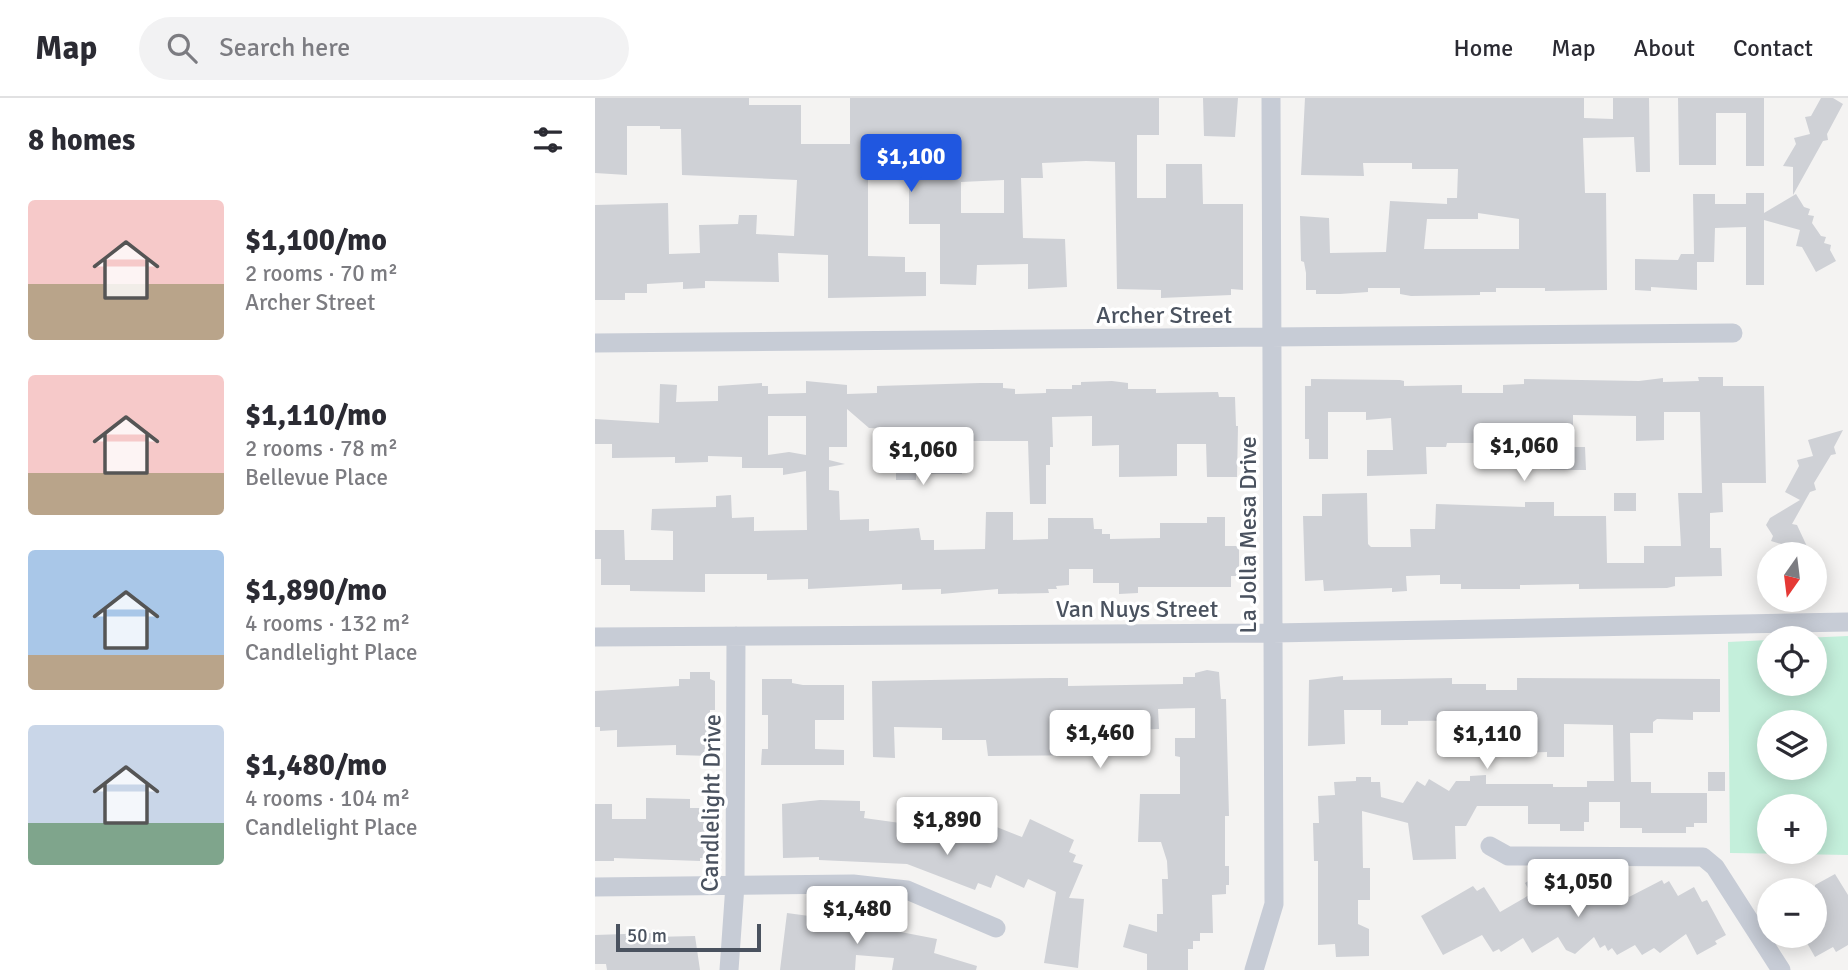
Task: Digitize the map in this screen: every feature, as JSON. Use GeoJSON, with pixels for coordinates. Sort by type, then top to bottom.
{"type":"FeatureCollection","features":[{"type":"Feature","properties":{"kind":"street","name":"La Jolla Mesa Drive"},"geometry":{"type":"LineString","coordinates":[[1254,970],[1274,904],[1271,98]]}},
{"type":"Feature","properties":{"kind":"street","name":"Archer Street"},"geometry":{"type":"LineString","coordinates":[[595,343],[1733,332]]}},
{"type":"Feature","properties":{"kind":"street","name":"Van Nuys Street"},"geometry":{"type":"LineString","coordinates":[[595,637],[1273,633],[1848,622]]}},
{"type":"Feature","properties":{"kind":"street","name":"Candlelight Drive"},"geometry":{"type":"LineString","coordinates":[[729,970],[735,885],[736,636]]}},
{"type":"Feature","properties":{"kind":"street"},"geometry":{"type":"LineString","coordinates":[[1490,846],[1508,856],[1703,857],[1715,867],[1781,970]]}},
{"type":"Feature","properties":{"kind":"street"},"geometry":{"type":"LineString","coordinates":[[595,887],[853,884],[907,890],[996,928]]}},
{"type":"Feature","properties":{"kind":"green space"},"geometry":{"type":"Polygon","coordinates":[[[1848,636],[1848,855],[1827,855],[1827,794],[1757,794],[1757,853],[1730,853],[1728,642],[1757,641],[1757,696],[1827,696],[1827,637],[1848,636]]]}},
{"type":"Feature","properties":{"kind":"building"},"geometry":{"type":"Polygon","coordinates":[[[595,98],[749,98],[749,105],[801,105],[801,144],[850,144],[850,98],[1159,98],[1159,135],[1137,135],[1137,198],[1166,198],[1166,164],[1202,164],[1203,204],[1243,204],[1243,290],[1231,289],[1231,295],[1161,298],[1161,290],[1117,289],[1115,162],[1086,161],[1042,163],[1043,178],[1021,178],[1023,238],[1065,239],[1067,287],[1028,289],[1028,264],[977,265],[976,285],[940,284],[940,224],[909,224],[909,179],[868,180],[868,256],[905,257],[905,272],[926,272],[926,296],[828,298],[828,255],[778,253],[779,282],[705,281],[705,288],[683,289],[683,282],[647,284],[647,293],[625,293],[625,300],[595,300],[595,205],[668,203],[669,254],[700,253],[699,225],[738,224],[739,215],[757,215],[756,234],[794,236],[797,180],[682,175],[681,129],[660,129],[660,126],[627,126],[627,175],[595,173],[595,98]],[[1004,180],[961,182],[961,213],[1004,213],[1004,180]]]}},
{"type":"Feature","properties":{"kind":"building"},"geometry":{"type":"Polygon","coordinates":[[[1203,98],[1238,98],[1235,137],[1204,136],[1203,98]]]}},
{"type":"Feature","properties":{"kind":"building"},"geometry":{"type":"Polygon","coordinates":[[[1305,98],[1584,98],[1584,118],[1613,119],[1613,98],[1649,98],[1650,172],[1636,172],[1634,137],[1583,138],[1585,193],[1606,193],[1607,290],[1545,291],[1545,288],[1496,288],[1496,292],[1480,292],[1480,295],[1411,296],[1400,294],[1400,288],[1368,288],[1368,292],[1316,294],[1316,290],[1306,290],[1306,273],[1304,262],[1301,261],[1300,216],[1329,218],[1330,253],[1386,252],[1390,201],[1447,204],[1447,198],[1457,198],[1458,169],[1412,169],[1412,163],[1363,163],[1364,176],[1301,175],[1305,98]],[[1478,213],[1478,219],[1427,219],[1424,249],[1519,249],[1519,219],[1478,213]]]}},
{"type":"Feature","properties":{"kind":"building"},"geometry":{"type":"Polygon","coordinates":[[[1678,98],[1764,98],[1764,166],[1746,166],[1746,113],[1716,113],[1716,165],[1679,165],[1678,98]]]}},
{"type":"Feature","properties":{"kind":"building"},"geometry":{"type":"Polygon","coordinates":[[[1821,98],[1833,98],[1843,104],[1827,134],[1828,140],[1823,141],[1793,195],[1793,167],[1783,166],[1796,144],[1794,138],[1810,134],[1805,117],[1811,116],[1821,98]]]}},
{"type":"Feature","properties":{"kind":"building"},"geometry":{"type":"Polygon","coordinates":[[[1746,193],[1764,193],[1764,213],[1796,194],[1804,207],[1810,209],[1808,215],[1814,216],[1812,223],[1821,236],[1826,237],[1824,243],[1831,245],[1830,250],[1836,261],[1816,272],[1802,247],[1796,246],[1800,230],[1764,220],[1764,285],[1746,285],[1746,227],[1715,228],[1714,262],[1697,262],[1697,290],[1651,287],[1651,291],[1635,290],[1635,259],[1678,260],[1681,254],[1694,254],[1693,194],[1715,194],[1715,204],[1746,204],[1746,193]]]}},
{"type":"Feature","properties":{"kind":"building"},"geometry":{"type":"Polygon","coordinates":[[[1698,377],[1723,377],[1723,386],[1764,386],[1766,483],[1722,483],[1723,512],[1710,513],[1710,548],[1721,548],[1722,576],[1675,577],[1675,586],[1667,588],[1579,589],[1579,584],[1520,585],[1520,589],[1461,589],[1461,584],[1440,584],[1440,575],[1406,576],[1407,591],[1392,592],[1392,588],[1324,591],[1323,580],[1305,581],[1303,516],[1322,516],[1322,494],[1367,493],[1368,544],[1371,547],[1411,547],[1410,529],[1435,529],[1436,504],[1525,507],[1525,502],[1554,502],[1554,516],[1606,516],[1607,563],[1644,563],[1644,546],[1681,546],[1678,493],[1702,493],[1700,412],[1664,412],[1664,440],[1636,441],[1636,416],[1573,415],[1573,447],[1585,447],[1586,470],[1550,470],[1549,424],[1505,423],[1502,455],[1480,455],[1480,443],[1447,443],[1446,447],[1426,447],[1427,474],[1367,476],[1367,450],[1393,450],[1391,418],[1366,420],[1366,412],[1328,412],[1328,459],[1309,459],[1309,439],[1305,439],[1305,386],[1311,386],[1311,379],[1400,380],[1404,381],[1404,386],[1462,385],[1462,393],[1503,393],[1503,385],[1524,384],[1524,379],[1639,381],[1663,378],[1663,382],[1699,381],[1698,377]]]}},
{"type":"Feature","properties":{"kind":"building"},"geometry":{"type":"Polygon","coordinates":[[[806,381],[847,385],[847,394],[877,393],[877,386],[1003,383],[1003,388],[1015,389],[1015,394],[1046,393],[1046,389],[1072,389],[1072,385],[1081,385],[1081,382],[1112,381],[1128,383],[1128,389],[1156,389],[1156,393],[1218,392],[1219,397],[1235,397],[1238,426],[1237,477],[1207,477],[1206,444],[1177,444],[1177,476],[1119,477],[1119,445],[1092,446],[1092,416],[1052,417],[1053,447],[1050,447],[1050,465],[1046,465],[1046,504],[1030,504],[1028,441],[962,441],[962,474],[916,474],[916,480],[896,480],[896,429],[869,428],[847,409],[847,447],[829,447],[829,460],[845,464],[829,467],[829,490],[839,491],[840,520],[869,519],[869,531],[919,528],[921,540],[934,540],[934,550],[985,549],[986,512],[1013,512],[1013,540],[1048,539],[1048,518],[1093,518],[1094,529],[1102,529],[1102,534],[1110,534],[1110,539],[1160,538],[1160,523],[1207,523],[1207,517],[1225,517],[1225,546],[1239,546],[1239,576],[1231,576],[1231,587],[1138,587],[1138,593],[1119,594],[1119,583],[1093,583],[1093,569],[1069,569],[1069,585],[1048,589],[1049,593],[998,594],[998,589],[941,594],[941,589],[902,590],[902,584],[808,589],[808,579],[767,580],[767,574],[705,574],[705,592],[630,591],[630,585],[601,585],[601,559],[595,559],[595,530],[624,530],[625,560],[673,560],[673,531],[651,530],[652,509],[716,507],[716,496],[731,495],[732,518],[754,517],[754,531],[807,530],[806,471],[783,475],[783,468],[742,468],[742,457],[708,456],[708,462],[675,463],[675,457],[612,458],[612,444],[595,444],[595,419],[659,423],[660,384],[677,385],[676,402],[718,401],[718,386],[762,383],[762,386],[768,386],[768,394],[806,393],[806,381]],[[768,416],[768,455],[789,452],[806,455],[806,416],[768,416]]]}},
{"type":"Feature","properties":{"kind":"building"},"geometry":{"type":"Polygon","coordinates":[[[1843,430],[1834,447],[1836,454],[1831,455],[1814,483],[1816,490],[1810,492],[1792,524],[1797,525],[1805,542],[1771,541],[1773,536],[1766,525],[1770,518],[1800,500],[1785,492],[1799,466],[1797,460],[1813,456],[1808,440],[1843,430]]]}},
{"type":"Feature","properties":{"kind":"building"},"geometry":{"type":"Polygon","coordinates":[[[1614,493],[1636,493],[1636,511],[1614,511],[1614,493]]]}},
{"type":"Feature","properties":{"kind":"building"},"geometry":{"type":"Polygon","coordinates":[[[1207,670],[1219,672],[1221,699],[1226,699],[1229,816],[1225,816],[1225,866],[1229,866],[1229,885],[1226,885],[1226,894],[1212,895],[1213,933],[1200,933],[1200,941],[1193,941],[1193,949],[1188,949],[1188,970],[1147,970],[1147,954],[1123,947],[1129,924],[1157,932],[1157,914],[1163,914],[1162,879],[1168,879],[1167,861],[1161,842],[1138,842],[1140,794],[1180,794],[1180,757],[1175,756],[1175,738],[1195,738],[1195,708],[1158,709],[1159,729],[1100,731],[1100,755],[988,756],[986,740],[942,740],[942,728],[894,727],[895,758],[873,757],[872,681],[1068,678],[1068,686],[1183,684],[1183,677],[1195,677],[1195,673],[1207,670]]]}},
{"type":"Feature","properties":{"kind":"building"},"geometry":{"type":"Polygon","coordinates":[[[690,672],[710,672],[710,679],[715,681],[715,710],[710,710],[710,756],[676,755],[676,745],[617,747],[617,730],[600,731],[600,727],[595,727],[595,691],[679,686],[679,679],[690,679],[690,672]]]}},
{"type":"Feature","properties":{"kind":"building"},"geometry":{"type":"Polygon","coordinates":[[[1343,676],[1343,680],[1452,678],[1452,684],[1486,684],[1486,690],[1517,690],[1517,678],[1720,679],[1720,712],[1693,712],[1693,720],[1657,719],[1653,722],[1653,733],[1630,733],[1631,782],[1651,782],[1651,793],[1707,793],[1707,823],[1694,823],[1694,827],[1686,827],[1686,833],[1642,833],[1642,828],[1620,828],[1620,802],[1589,802],[1589,822],[1584,822],[1584,831],[1560,831],[1560,824],[1528,824],[1528,806],[1477,806],[1466,826],[1455,826],[1456,859],[1413,860],[1408,823],[1362,811],[1363,868],[1370,868],[1370,900],[1358,900],[1358,924],[1369,929],[1369,956],[1336,957],[1335,944],[1318,945],[1318,861],[1314,861],[1313,823],[1319,823],[1318,796],[1335,795],[1334,782],[1371,777],[1371,782],[1380,782],[1381,797],[1403,803],[1417,781],[1425,786],[1429,779],[1449,791],[1456,781],[1470,781],[1470,776],[1486,775],[1486,784],[1587,787],[1587,781],[1614,781],[1613,725],[1564,724],[1564,757],[1547,757],[1547,752],[1517,753],[1517,720],[1408,721],[1408,725],[1381,725],[1381,710],[1344,710],[1345,744],[1308,746],[1309,680],[1343,676]]]}},
{"type":"Feature","properties":{"kind":"building"},"geometry":{"type":"Polygon","coordinates":[[[762,679],[792,679],[792,683],[803,685],[844,685],[844,720],[815,720],[815,749],[844,750],[844,765],[761,765],[762,749],[768,749],[768,715],[762,715],[762,679]]]}},
{"type":"Feature","properties":{"kind":"building"},"geometry":{"type":"Polygon","coordinates":[[[1708,772],[1725,772],[1725,791],[1708,791],[1708,772]]]}},
{"type":"Feature","properties":{"kind":"building"},"geometry":{"type":"Polygon","coordinates":[[[646,798],[690,799],[690,808],[705,808],[709,858],[700,858],[700,861],[614,858],[614,861],[595,861],[595,804],[612,804],[612,819],[646,819],[646,798]]]}},
{"type":"Feature","properties":{"kind":"building"},"geometry":{"type":"Polygon","coordinates":[[[820,800],[860,801],[860,811],[865,811],[864,818],[922,826],[925,819],[973,836],[979,820],[1022,837],[1030,819],[1074,840],[1069,852],[1076,855],[1073,862],[1083,865],[1069,898],[1084,899],[1078,968],[1044,963],[1056,892],[1028,879],[1024,888],[996,875],[991,888],[978,883],[975,890],[907,864],[819,860],[819,857],[783,858],[782,804],[820,800]]]}},
{"type":"Feature","properties":{"kind":"building"},"geometry":{"type":"Polygon","coordinates":[[[1835,874],[1848,895],[1848,945],[1836,952],[1833,947],[1815,957],[1810,948],[1827,948],[1827,878],[1835,874]]]}},
{"type":"Feature","properties":{"kind":"building"},"geometry":{"type":"Polygon","coordinates":[[[1538,875],[1542,882],[1551,876],[1567,903],[1593,888],[1597,896],[1620,882],[1629,897],[1662,880],[1664,884],[1669,881],[1678,896],[1694,887],[1702,902],[1707,900],[1726,935],[1715,941],[1717,944],[1697,955],[1686,934],[1660,953],[1654,948],[1642,955],[1635,945],[1617,955],[1612,948],[1608,951],[1605,945],[1600,948],[1594,937],[1575,954],[1566,950],[1558,937],[1532,953],[1523,938],[1501,952],[1499,949],[1493,952],[1482,935],[1443,955],[1421,916],[1473,886],[1477,891],[1484,887],[1500,912],[1531,894],[1525,883],[1538,875]]]}},
{"type":"Feature","properties":{"kind":"building"},"geometry":{"type":"Polygon","coordinates":[[[787,913],[846,921],[846,918],[886,921],[885,929],[937,939],[934,953],[977,966],[976,970],[892,970],[894,958],[856,955],[855,970],[780,970],[787,913]]]}},
{"type":"Feature","properties":{"kind":"building"},"geometry":{"type":"Polygon","coordinates":[[[653,933],[653,937],[695,936],[700,970],[607,970],[606,964],[595,964],[595,935],[653,933]]]}}]}
